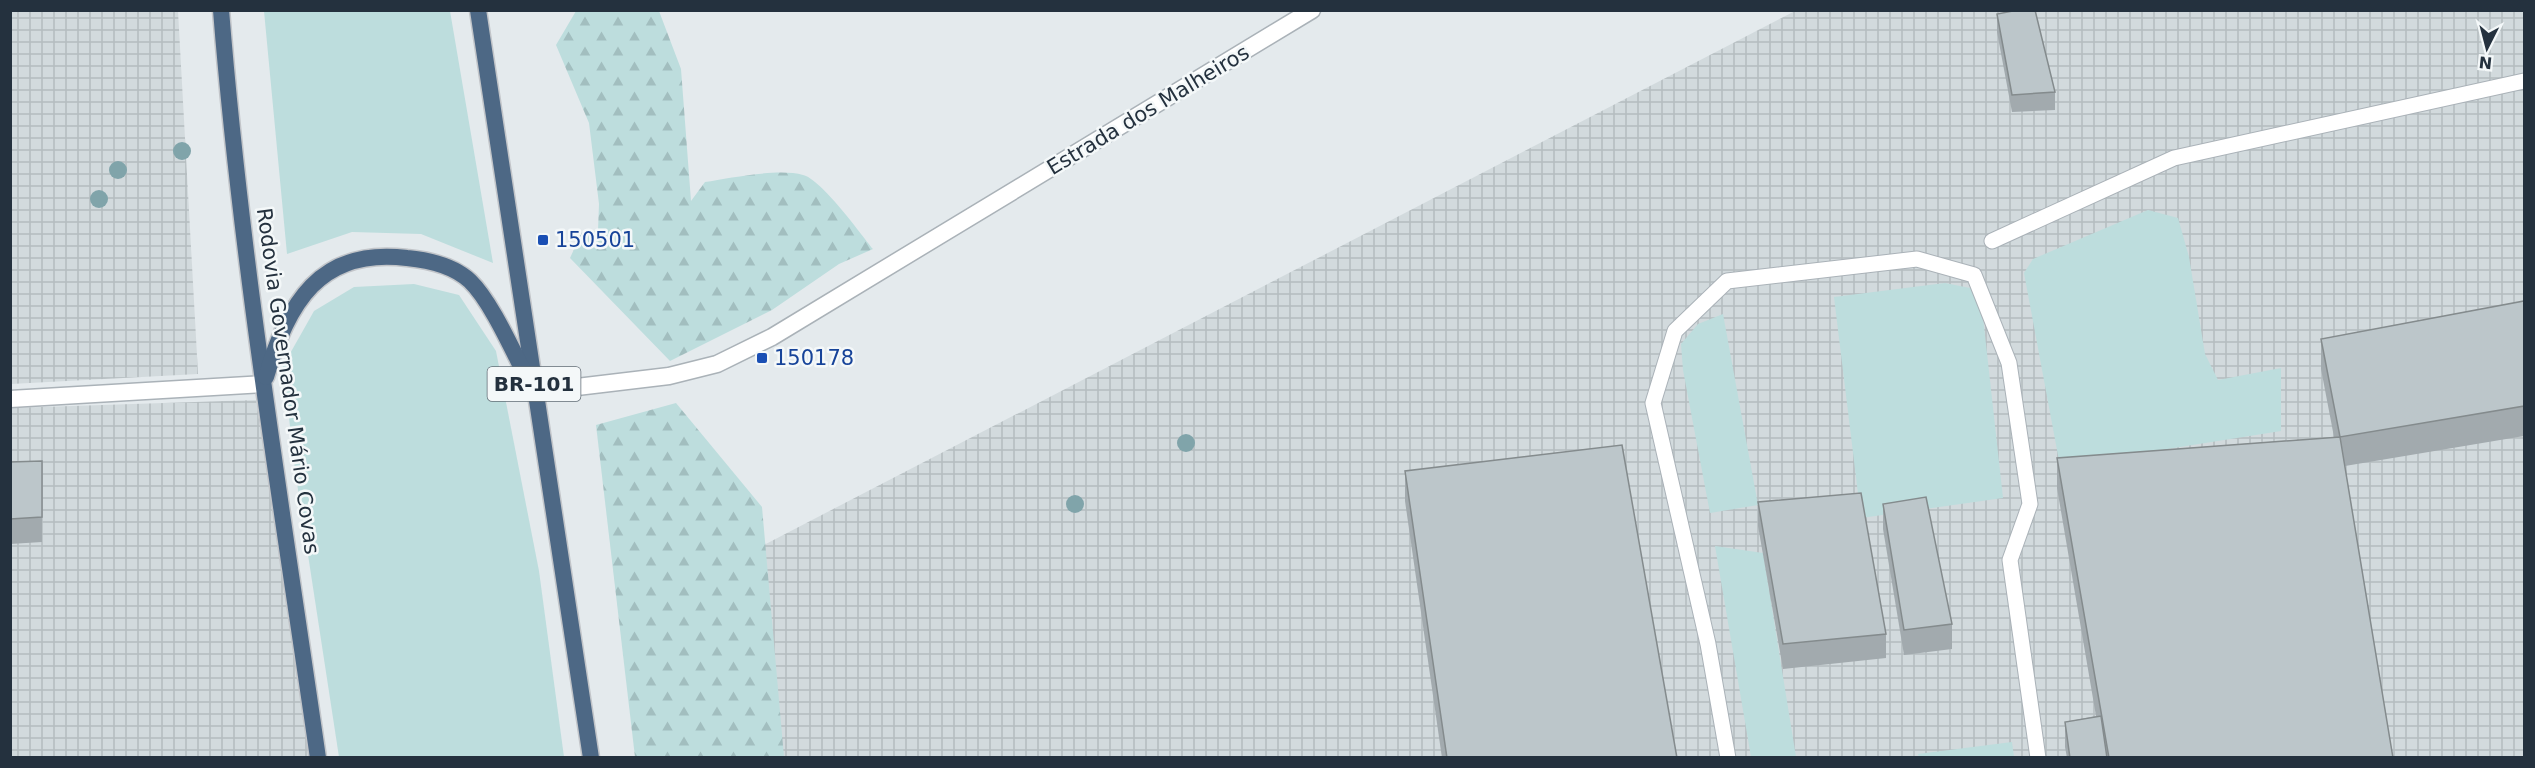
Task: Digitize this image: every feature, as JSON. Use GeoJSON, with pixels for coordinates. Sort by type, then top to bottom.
{"type":"FeatureCollection","features":[{"type":"Feature","properties":{"kind":"highway","name":"Rodovia Governador Mário Covas"},"geometry":{"type":"LineString","coordinates":[[221,10],[229,110],[263,384],[318,758]]}},
{"type":"Feature","properties":{"kind":"highway","name":"BR-101"},"geometry":{"type":"LineString","coordinates":[[478,10],[591,758]]}},
{"type":"Feature","properties":{"kind":"highway"},"geometry":{"type":"LineString","coordinates":[[263,384],[288,315],[317,280],[337,267],[362,258],[390,256],[420,259],[446,267],[469,280],[485,299],[535,392]]}},
{"type":"Feature","properties":{"kind":"street","name":"Estrada dos Malheiros"},"geometry":{"type":"LineString","coordinates":[[535,392],[669,376],[717,364],[772,337],[1311,10]]}},
{"type":"Feature","properties":{"kind":"street"},"geometry":{"type":"LineString","coordinates":[[10,399],[263,384]]}},
{"type":"Feature","properties":{"kind":"lane"},"geometry":{"type":"LineString","coordinates":[[1992,241],[2174,158],[2524,81]]}},
{"type":"Feature","properties":{"kind":"lane"},"geometry":{"type":"LineString","coordinates":[[1728,758],[1708,644],[1653,403],[1675,331],[1727,281],[1917,259],[1974,275],[2009,363],[2030,504],[2010,560],[2038,758]]}},
{"type":"Feature","properties":{"kind":"shaded area"},"geometry":{"type":"Polygon","coordinates":[[[11,10],[178,11],[198,374],[11,384],[11,10]]]}},
{"type":"Feature","properties":{"kind":"shaded area"},"geometry":{"type":"Polygon","coordinates":[[[1795,11],[2524,11],[2524,757],[696,757],[673,592],[1795,11]]]}},
{"type":"Feature","properties":{"kind":"shaded area"},"geometry":{"type":"Polygon","coordinates":[[[256,400],[311,757],[11,757],[10,408],[256,400]]]}},
{"type":"Feature","properties":{"kind":"green space"},"geometry":{"type":"Polygon","coordinates":[[[264,11],[450,11],[493,263],[421,234],[352,232],[287,254],[264,11]]]}},
{"type":"Feature","properties":{"kind":"green space"},"geometry":{"type":"Polygon","coordinates":[[[576,11],[659,11],[681,69],[691,201],[705,182],[768,173],[803,175],[830,196],[873,249],[839,264],[772,310],[670,361],[570,258],[582,232],[598,231],[599,204],[589,123],[556,45],[576,11]]]}},
{"type":"Feature","properties":{"kind":"green space"},"geometry":{"type":"Polygon","coordinates":[[[2148,210],[2178,218],[2189,257],[2205,354],[2218,380],[2281,368],[2281,431],[2060,466],[2024,273],[2033,259],[2148,210]]]}},
{"type":"Feature","properties":{"kind":"green space"},"geometry":{"type":"Polygon","coordinates":[[[1945,283],[1980,290],[2003,498],[1861,518],[1834,297],[1945,283]]]}},
{"type":"Feature","properties":{"kind":"green space"},"geometry":{"type":"Polygon","coordinates":[[[414,284],[459,295],[496,351],[539,571],[564,757],[339,757],[295,470],[283,366],[314,311],[354,287],[414,284]]]}},
{"type":"Feature","properties":{"kind":"green space"},"geometry":{"type":"Polygon","coordinates":[[[1723,314],[1758,505],[1710,513],[1683,370],[1681,344],[1698,324],[1723,314]]]}},
{"type":"Feature","properties":{"kind":"green space"},"geometry":{"type":"Polygon","coordinates":[[[676,403],[762,507],[784,757],[635,757],[596,425],[676,403]]]}},
{"type":"Feature","properties":{"kind":"green space"},"geometry":{"type":"Polygon","coordinates":[[[1715,546],[1763,553],[1796,757],[1751,757],[1715,546]]]}},
{"type":"Feature","properties":{"kind":"green space"},"geometry":{"type":"Polygon","coordinates":[[[2012,742],[2014,757],[1919,757],[1918,754],[2012,742]]]}},
{"type":"Feature","properties":{"kind":"building"},"geometry":{"type":"Polygon","coordinates":[[[2035,10],[2055,92],[2012,95],[1997,14],[2035,10]]]}},
{"type":"Feature","properties":{"kind":"building"},"geometry":{"type":"Polygon","coordinates":[[[2524,301],[2524,406],[2340,437],[2321,339],[2524,301]]]}},
{"type":"Feature","properties":{"kind":"building"},"geometry":{"type":"Polygon","coordinates":[[[2340,437],[2393,758],[2109,758],[2057,458],[2340,437]]]}},
{"type":"Feature","properties":{"kind":"building"},"geometry":{"type":"Polygon","coordinates":[[[1622,445],[1677,758],[1447,758],[1405,471],[1622,445]]]}},
{"type":"Feature","properties":{"kind":"building"},"geometry":{"type":"Polygon","coordinates":[[[42,461],[42,517],[10,519],[10,462],[42,461]]]}},
{"type":"Feature","properties":{"kind":"building"},"geometry":{"type":"Polygon","coordinates":[[[1861,493],[1886,634],[1783,644],[1758,502],[1861,493]]]}},
{"type":"Feature","properties":{"kind":"building"},"geometry":{"type":"Polygon","coordinates":[[[1926,497],[1952,624],[1904,630],[1883,504],[1926,497]]]}},
{"type":"Feature","properties":{"kind":"building"},"geometry":{"type":"Polygon","coordinates":[[[2101,716],[2107,758],[2070,758],[2065,722],[2101,716]]]}},
{"type":"Feature","properties":{"kind":"place","name":"150501"},"geometry":{"type":"Point","coordinates":[543,240]}},
{"type":"Feature","properties":{"kind":"place","name":"150178"},"geometry":{"type":"Point","coordinates":[762,358]}}]}
